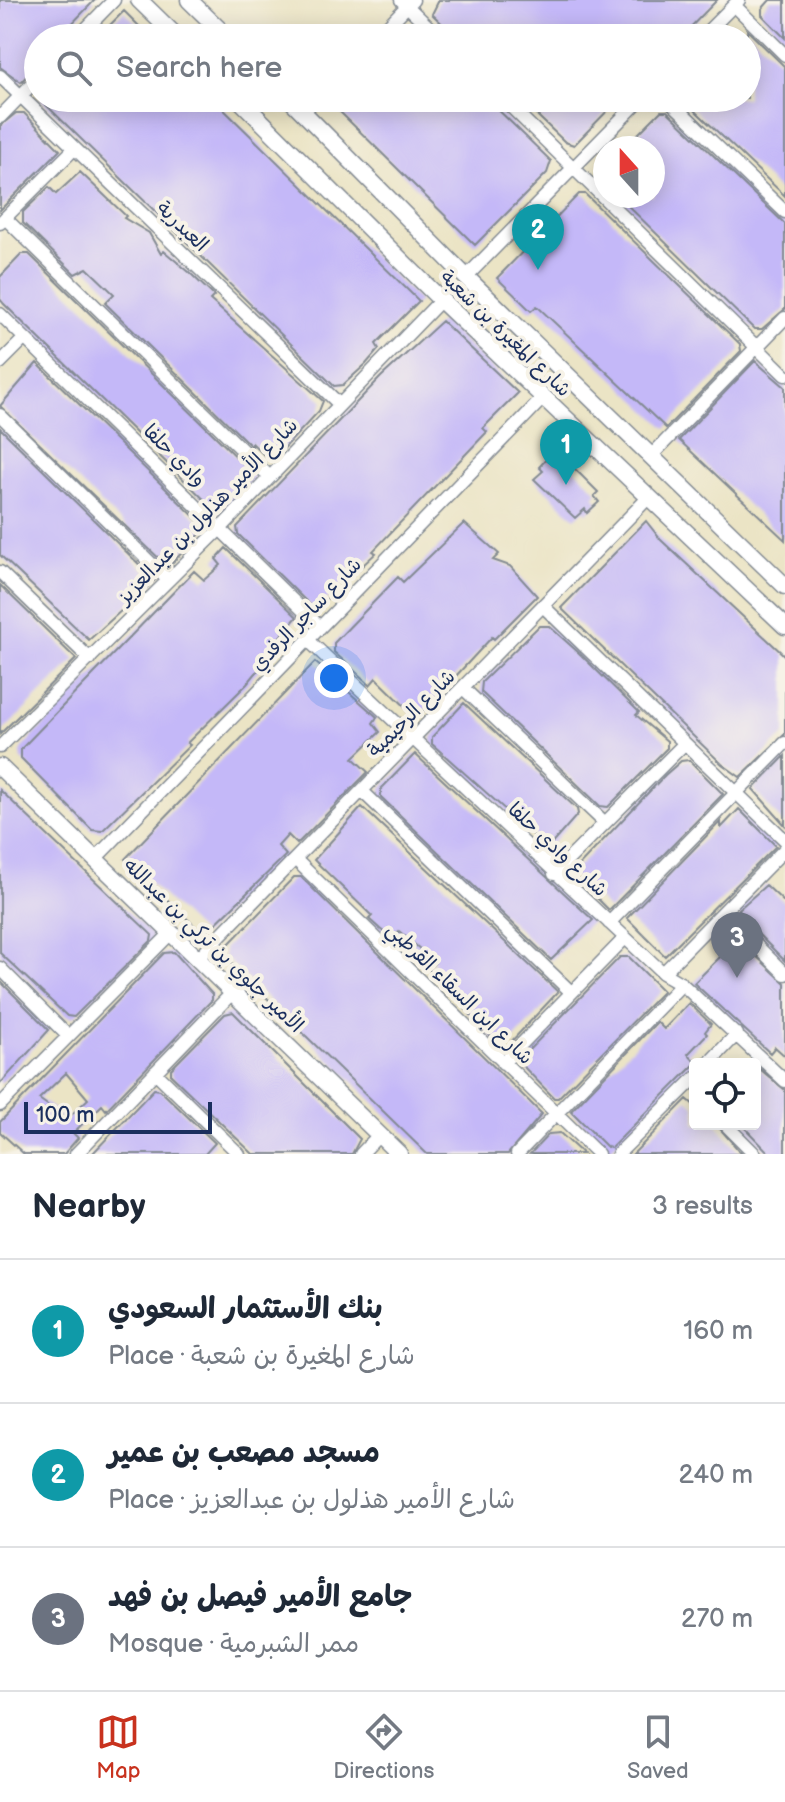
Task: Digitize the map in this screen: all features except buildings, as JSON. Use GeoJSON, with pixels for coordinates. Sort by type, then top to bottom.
{"type":"FeatureCollection","features":[{"type":"Feature","properties":{"kind":"street"},"geometry":{"type":"LineString","coordinates":[[91,24],[114,0]]}},
{"type":"Feature","properties":{"kind":"street"},"geometry":{"type":"LineString","coordinates":[[139,0],[164,24]]}},
{"type":"Feature","properties":{"kind":"street"},"geometry":{"type":"LineString","coordinates":[[189,0],[214,24]]}},
{"type":"Feature","properties":{"kind":"street"},"geometry":{"type":"LineString","coordinates":[[388,24],[407,2],[427,24]]}},
{"type":"Feature","properties":{"kind":"street"},"geometry":{"type":"LineString","coordinates":[[715,24],[736,2],[756,24]]}},
{"type":"Feature","properties":{"kind":"street"},"geometry":{"type":"LineString","coordinates":[[761,29],[785,55]]}},
{"type":"Feature","properties":{"kind":"street","name":"العبدرية"},"geometry":{"type":"LineString","coordinates":[[0,76],[24,99]]}},
{"type":"Feature","properties":{"kind":"street"},"geometry":{"type":"LineString","coordinates":[[0,117],[24,93]]}},
{"type":"Feature","properties":{"kind":"street","name":"العبدرية"},"geometry":{"type":"LineString","coordinates":[[37,112],[339,404]]}},
{"type":"Feature","properties":{"kind":"street","name":"شارع المغيرة بن شعبة"},"geometry":{"type":"LineString","coordinates":[[252,112],[441,300],[785,626]]}},
{"type":"Feature","properties":{"kind":"street","name":"شارع المغيرة بن شعبة"},"geometry":{"type":"LineString","coordinates":[[303,112],[466,277],[784,583]]}},
{"type":"Feature","properties":{"kind":"street"},"geometry":{"type":"LineString","coordinates":[[516,112],[785,375]]}},
{"type":"Feature","properties":{"kind":"street"},"geometry":{"type":"LineString","coordinates":[[466,277],[628,112]]}},
{"type":"Feature","properties":{"kind":"street"},"geometry":{"type":"LineString","coordinates":[[681,112],[785,212]]}},
{"type":"Feature","properties":{"kind":"street"},"geometry":{"type":"LineString","coordinates":[[74,149],[2,220],[270,477]]}},
{"type":"Feature","properties":{"kind":"street","name":"شارع الأمير هذلول بن عبدالعزيز"},"geometry":{"type":"LineString","coordinates":[[0,747],[221,528],[441,300]]}},
{"type":"Feature","properties":{"kind":"street","name":"وادي حلفا"},"geometry":{"type":"LineString","coordinates":[[0,314],[320,627]]}},
{"type":"Feature","properties":{"kind":"street"},"geometry":{"type":"LineString","coordinates":[[653,454],[785,318]]}},
{"type":"Feature","properties":{"kind":"street"},"geometry":{"type":"LineString","coordinates":[[0,363],[24,339]]}},
{"type":"Feature","properties":{"kind":"street","name":"شارع ساجر الرفدي"},"geometry":{"type":"LineString","coordinates":[[96,858],[544,397]]}},
{"type":"Feature","properties":{"kind":"street"},"geometry":{"type":"LineString","coordinates":[[0,415],[168,580]]}},
{"type":"Feature","properties":{"kind":"street","name":"شارع الرحيمية"},"geometry":{"type":"LineString","coordinates":[[199,957],[650,496]]}},
{"type":"Feature","properties":{"kind":"street"},"geometry":{"type":"LineString","coordinates":[[0,572],[90,659]]}},
{"type":"Feature","properties":{"kind":"street"},"geometry":{"type":"LineString","coordinates":[[543,606],[785,840]]}},
{"type":"Feature","properties":{"kind":"street","name":"شارع وادي حلفا"},"geometry":{"type":"LineString","coordinates":[[308,640],[554,874],[663,973],[682,984],[785,1081]]}},
{"type":"Feature","properties":{"kind":"street"},"geometry":{"type":"LineString","coordinates":[[464,689],[605,823]]}},
{"type":"Feature","properties":{"kind":"street"},"geometry":{"type":"LineString","coordinates":[[609,923],[785,743]]}},
{"type":"Feature","properties":{"kind":"street"},"geometry":{"type":"LineString","coordinates":[[554,874],[684,744]]}},
{"type":"Feature","properties":{"kind":"street","name":"الأمير جلوي بن تركي بن عبدالله"},"geometry":{"type":"LineString","coordinates":[[0,767],[399,1154]]}},
{"type":"Feature","properties":{"kind":"street"},"geometry":{"type":"LineString","coordinates":[[362,791],[571,992]]}},
{"type":"Feature","properties":{"kind":"street"},"geometry":{"type":"LineString","coordinates":[[663,973],[785,849]]}},
{"type":"Feature","properties":{"kind":"street","name":"شارع ابن السقاء القرطبي"},"geometry":{"type":"LineString","coordinates":[[296,860],[598,1154]]}},
{"type":"Feature","properties":{"kind":"street"},"geometry":{"type":"LineString","coordinates":[[723,912],[785,974]]}},
{"type":"Feature","properties":{"kind":"street"},"geometry":{"type":"LineString","coordinates":[[0,1105],[172,932]]}},
{"type":"Feature","properties":{"kind":"street"},"geometry":{"type":"LineString","coordinates":[[503,1063],[625,938]]}},
{"type":"Feature","properties":{"kind":"street"},"geometry":{"type":"LineString","coordinates":[[0,968],[68,1036]]}},
{"type":"Feature","properties":{"kind":"street"},"geometry":{"type":"LineString","coordinates":[[517,1154],[682,984]]}},
{"type":"Feature","properties":{"kind":"street"},"geometry":{"type":"LineString","coordinates":[[76,1154],[234,991]]}},
{"type":"Feature","properties":{"kind":"street"},"geometry":{"type":"LineString","coordinates":[[714,1058],[737,1034]]}},
{"type":"Feature","properties":{"kind":"street"},"geometry":{"type":"LineString","coordinates":[[155,1072],[239,1154]]}},
{"type":"Feature","properties":{"kind":"street"},"geometry":{"type":"LineString","coordinates":[[618,1154],[689,1089]]}},
{"type":"Feature","properties":{"kind":"street"},"geometry":{"type":"LineString","coordinates":[[731,1130],[755,1154]]}},
{"type":"Feature","properties":{"kind":"street"},"geometry":{"type":"LineString","coordinates":[[361,1154],[379,1135]]}},
{"type":"Feature","properties":{"kind":"street"},"geometry":{"type":"LineString","coordinates":[[219,1154],[229,1144]]}},
{"type":"Feature","properties":{"kind":"place","name":"مسجد مصعب بن عمير"},"geometry":{"type":"Point","coordinates":[538,270]}},
{"type":"Feature","properties":{"kind":"place","name":"بنك الأستثمار السعودي"},"geometry":{"type":"Point","coordinates":[566,485]}},
{"type":"Feature","properties":{"kind":"place","name":"جامع الأمير فيصل بن فهد"},"geometry":{"type":"Point","coordinates":[737,978]}}]}
